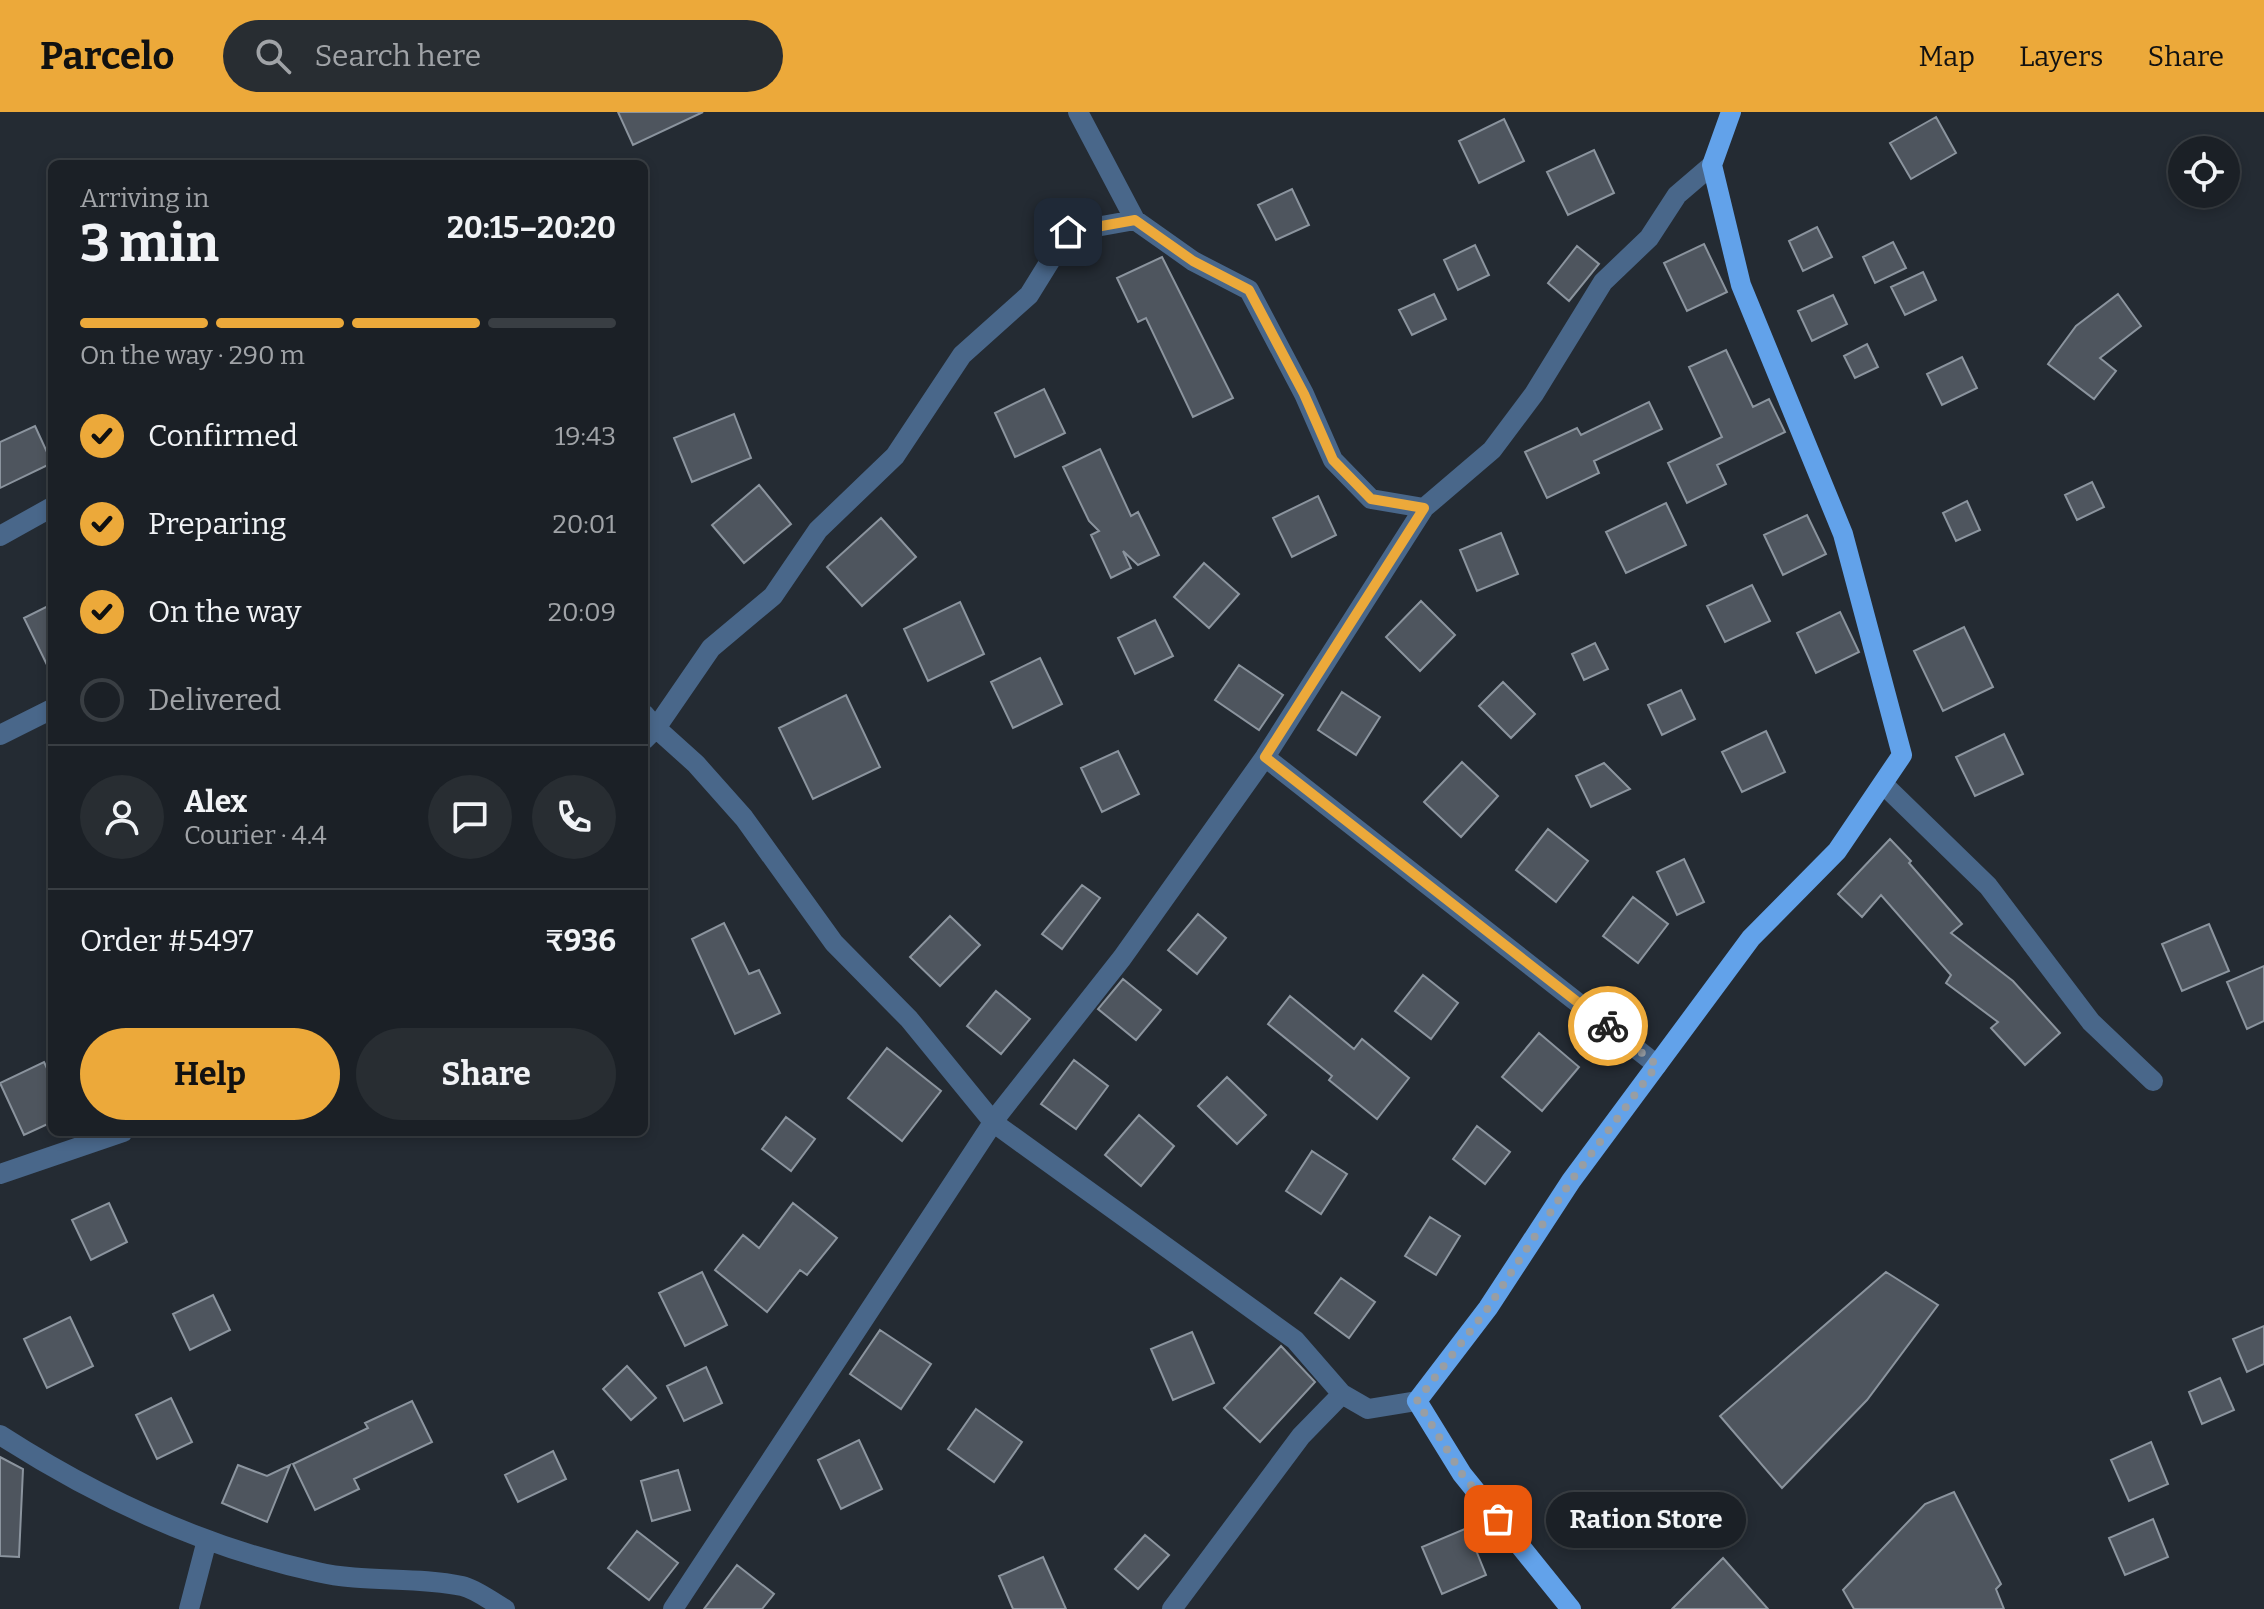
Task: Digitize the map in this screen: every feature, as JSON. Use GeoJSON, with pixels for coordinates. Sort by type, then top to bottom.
{"type":"FeatureCollection","features":[{"type":"Feature","properties":{"kind":"main road"},"geometry":{"type":"LineString","coordinates":[[1571,1609],[1462,1474],[1417,1401],[1488,1308],[1571,1181],[1751,938],[1837,851],[1902,755],[1843,534],[1741,285],[1712,165],[1731,112]]}},
{"type":"Feature","properties":{"kind":"street"},"geometry":{"type":"LineString","coordinates":[[1078,112],[1135,220],[1193,261],[1249,290],[1304,394],[1333,460],[1371,499],[1424,508]]}},
{"type":"Feature","properties":{"kind":"street"},"geometry":{"type":"LineString","coordinates":[[673,1609],[998,1115],[1122,958],[1265,757],[1424,508],[1492,450],[1552,367],[1603,282],[1649,238],[1677,195],[1712,165]]}},
{"type":"Feature","properties":{"kind":"street"},"geometry":{"type":"LineString","coordinates":[[1135,220],[1068,232],[1029,295],[962,355],[895,456],[818,530],[773,596],[711,648],[648,727],[696,764],[744,818],[834,943],[909,1019],[994,1123],[1295,1340],[1342,1394],[1368,1409],[1417,1401]]}},
{"type":"Feature","properties":{"kind":"street"},"geometry":{"type":"LineString","coordinates":[[0,536],[48,509]]}},
{"type":"Feature","properties":{"kind":"street"},"geometry":{"type":"LineString","coordinates":[[0,735],[48,711]]}},
{"type":"Feature","properties":{"kind":"street"},"geometry":{"type":"LineString","coordinates":[[1265,757],[1657,1065]]}},
{"type":"Feature","properties":{"kind":"street"},"geometry":{"type":"LineString","coordinates":[[1883,784],[1988,886],[2091,1022],[2153,1081]]}},
{"type":"Feature","properties":{"kind":"street"},"geometry":{"type":"LineString","coordinates":[[0,1174],[111,1136]]}},
{"type":"Feature","properties":{"kind":"street"},"geometry":{"type":"LineString","coordinates":[[1172,1609],[1301,1436],[1342,1394]]}},
{"type":"Feature","properties":{"kind":"street"},"geometry":{"type":"LineString","coordinates":[[0,1435],[56,1471],[151,1519],[207,1540],[319,1573],[465,1586],[505,1609]]}},
{"type":"Feature","properties":{"kind":"street"},"geometry":{"type":"LineString","coordinates":[[189,1609],[207,1540]]}},
{"type":"Feature","properties":{"kind":"building"},"geometry":{"type":"Polygon","coordinates":[[[618,112],[703,112],[633,145],[618,112]]]}},
{"type":"Feature","properties":{"kind":"building"},"geometry":{"type":"Polygon","coordinates":[[[1936,117],[1956,153],[1911,179],[1890,143],[1936,117]]]}},
{"type":"Feature","properties":{"kind":"building"},"geometry":{"type":"Polygon","coordinates":[[[1504,119],[1524,161],[1479,183],[1459,141],[1504,119]]]}},
{"type":"Feature","properties":{"kind":"building"},"geometry":{"type":"Polygon","coordinates":[[[1594,150],[1614,193],[1568,215],[1547,172],[1594,150]]]}},
{"type":"Feature","properties":{"kind":"building"},"geometry":{"type":"Polygon","coordinates":[[[1292,189],[1309,225],[1276,240],[1258,205],[1292,189]]]}},
{"type":"Feature","properties":{"kind":"building"},"geometry":{"type":"Polygon","coordinates":[[[1817,227],[1832,257],[1803,271],[1789,241],[1817,227]]]}},
{"type":"Feature","properties":{"kind":"building"},"geometry":{"type":"Polygon","coordinates":[[[1893,242],[1906,268],[1875,283],[1863,257],[1893,242]]]}},
{"type":"Feature","properties":{"kind":"building"},"geometry":{"type":"Polygon","coordinates":[[[1704,244],[1727,292],[1687,311],[1664,263],[1704,244]]]}},
{"type":"Feature","properties":{"kind":"building"},"geometry":{"type":"Polygon","coordinates":[[[1475,245],[1489,275],[1458,290],[1444,260],[1475,245]]]}},
{"type":"Feature","properties":{"kind":"building"},"geometry":{"type":"Polygon","coordinates":[[[1577,246],[1599,264],[1569,301],[1548,283],[1577,246]]]}},
{"type":"Feature","properties":{"kind":"building"},"geometry":{"type":"Polygon","coordinates":[[[1162,257],[1233,398],[1193,417],[1146,318],[1138,322],[1117,278],[1162,257]]]}},
{"type":"Feature","properties":{"kind":"building"},"geometry":{"type":"Polygon","coordinates":[[[1923,272],[1936,300],[1905,315],[1891,287],[1923,272]]]}},
{"type":"Feature","properties":{"kind":"building"},"geometry":{"type":"Polygon","coordinates":[[[1434,294],[1446,319],[1412,335],[1399,310],[1434,294]]]}},
{"type":"Feature","properties":{"kind":"building"},"geometry":{"type":"Polygon","coordinates":[[[2118,294],[2141,326],[2100,358],[2116,371],[2094,399],[2048,364],[2076,326],[2118,294]]]}},
{"type":"Feature","properties":{"kind":"building"},"geometry":{"type":"Polygon","coordinates":[[[1833,295],[1847,324],[1812,341],[1798,311],[1833,295]]]}},
{"type":"Feature","properties":{"kind":"building"},"geometry":{"type":"Polygon","coordinates":[[[1867,344],[1878,367],[1855,378],[1844,356],[1867,344]]]}},
{"type":"Feature","properties":{"kind":"building"},"geometry":{"type":"Polygon","coordinates":[[[1726,350],[1753,407],[1769,399],[1785,432],[1717,465],[1726,484],[1687,503],[1668,463],[1722,437],[1689,367],[1726,350]]]}},
{"type":"Feature","properties":{"kind":"building"},"geometry":{"type":"Polygon","coordinates":[[[1962,357],[1977,388],[1942,405],[1927,374],[1962,357]]]}},
{"type":"Feature","properties":{"kind":"building"},"geometry":{"type":"Polygon","coordinates":[[[1044,389],[1065,433],[1015,457],[995,413],[1044,389]]]}},
{"type":"Feature","properties":{"kind":"building"},"geometry":{"type":"Polygon","coordinates":[[[1649,402],[1662,429],[1594,461],[1599,473],[1547,498],[1525,452],[1577,428],[1581,435],[1649,402]]]}},
{"type":"Feature","properties":{"kind":"building"},"geometry":{"type":"Polygon","coordinates":[[[734,414],[751,458],[692,482],[674,438],[734,414]]]}},
{"type":"Feature","properties":{"kind":"building"},"geometry":{"type":"Polygon","coordinates":[[[35,426],[48,454],[48,465],[0,488],[0,442],[35,426]]]}},
{"type":"Feature","properties":{"kind":"building"},"geometry":{"type":"Polygon","coordinates":[[[1100,449],[1131,516],[1138,512],[1159,555],[1138,565],[1123,551],[1131,568],[1111,578],[1091,535],[1099,531],[1089,521],[1063,467],[1100,449]]]}},
{"type":"Feature","properties":{"kind":"building"},"geometry":{"type":"Polygon","coordinates":[[[2092,482],[2104,507],[2077,520],[2065,495],[2092,482]]]}},
{"type":"Feature","properties":{"kind":"building"},"geometry":{"type":"Polygon","coordinates":[[[759,485],[791,524],[744,563],[712,525],[759,485]]]}},
{"type":"Feature","properties":{"kind":"building"},"geometry":{"type":"Polygon","coordinates":[[[1318,496],[1336,535],[1292,557],[1273,518],[1318,496]]]}},
{"type":"Feature","properties":{"kind":"building"},"geometry":{"type":"Polygon","coordinates":[[[1967,501],[1980,530],[1956,541],[1943,513],[1967,501]]]}},
{"type":"Feature","properties":{"kind":"building"},"geometry":{"type":"Polygon","coordinates":[[[1666,503],[1686,545],[1626,573],[1606,532],[1666,503]]]}},
{"type":"Feature","properties":{"kind":"building"},"geometry":{"type":"Polygon","coordinates":[[[1807,515],[1826,554],[1783,575],[1764,535],[1807,515]]]}},
{"type":"Feature","properties":{"kind":"building"},"geometry":{"type":"Polygon","coordinates":[[[881,518],[916,557],[862,606],[827,567],[881,518]]]}},
{"type":"Feature","properties":{"kind":"building"},"geometry":{"type":"Polygon","coordinates":[[[1501,533],[1518,574],[1477,591],[1460,550],[1501,533]]]}},
{"type":"Feature","properties":{"kind":"building"},"geometry":{"type":"Polygon","coordinates":[[[1204,563],[1239,594],[1209,628],[1174,597],[1204,563]]]}},
{"type":"Feature","properties":{"kind":"building"},"geometry":{"type":"Polygon","coordinates":[[[1752,585],[1770,621],[1725,642],[1707,606],[1752,585]]]}},
{"type":"Feature","properties":{"kind":"building"},"geometry":{"type":"Polygon","coordinates":[[[1421,601],[1455,635],[1420,671],[1386,637],[1421,601]]]}},
{"type":"Feature","properties":{"kind":"building"},"geometry":{"type":"Polygon","coordinates":[[[960,602],[984,654],[928,681],[904,629],[960,602]]]}},
{"type":"Feature","properties":{"kind":"building"},"geometry":{"type":"Polygon","coordinates":[[[48,606],[48,667],[24,618],[48,606]]]}},
{"type":"Feature","properties":{"kind":"building"},"geometry":{"type":"Polygon","coordinates":[[[1840,612],[1859,652],[1816,673],[1797,633],[1840,612]]]}},
{"type":"Feature","properties":{"kind":"building"},"geometry":{"type":"Polygon","coordinates":[[[1155,620],[1173,656],[1135,674],[1118,638],[1155,620]]]}},
{"type":"Feature","properties":{"kind":"building"},"geometry":{"type":"Polygon","coordinates":[[[1964,627],[1993,687],[1943,711],[1914,651],[1964,627]]]}},
{"type":"Feature","properties":{"kind":"building"},"geometry":{"type":"Polygon","coordinates":[[[1595,643],[1608,669],[1584,680],[1572,654],[1595,643]]]}},
{"type":"Feature","properties":{"kind":"building"},"geometry":{"type":"Polygon","coordinates":[[[1040,658],[1062,704],[1013,728],[991,682],[1040,658]]]}},
{"type":"Feature","properties":{"kind":"building"},"geometry":{"type":"Polygon","coordinates":[[[1239,665],[1283,695],[1259,730],[1215,700],[1239,665]]]}},
{"type":"Feature","properties":{"kind":"building"},"geometry":{"type":"Polygon","coordinates":[[[1503,682],[1535,714],[1511,738],[1479,706],[1503,682]]]}},
{"type":"Feature","properties":{"kind":"building"},"geometry":{"type":"Polygon","coordinates":[[[1681,690],[1695,719],[1662,735],[1648,705],[1681,690]]]}},
{"type":"Feature","properties":{"kind":"building"},"geometry":{"type":"Polygon","coordinates":[[[1342,692],[1380,717],[1356,755],[1318,730],[1342,692]]]}},
{"type":"Feature","properties":{"kind":"building"},"geometry":{"type":"Polygon","coordinates":[[[846,695],[880,767],[813,799],[779,728],[846,695]]]}},
{"type":"Feature","properties":{"kind":"building"},"geometry":{"type":"Polygon","coordinates":[[[1766,731],[1785,772],[1742,792],[1722,752],[1766,731]]]}},
{"type":"Feature","properties":{"kind":"building"},"geometry":{"type":"Polygon","coordinates":[[[2004,734],[2023,774],[1975,796],[1956,757],[2004,734]]]}},
{"type":"Feature","properties":{"kind":"building"},"geometry":{"type":"Polygon","coordinates":[[[1118,751],[1139,794],[1102,812],[1081,768],[1118,751]]]}},
{"type":"Feature","properties":{"kind":"building"},"geometry":{"type":"Polygon","coordinates":[[[1462,762],[1498,796],[1461,837],[1424,802],[1462,762]]]}},
{"type":"Feature","properties":{"kind":"building"},"geometry":{"type":"Polygon","coordinates":[[[1604,763],[1630,789],[1591,807],[1576,776],[1604,763]]]}},
{"type":"Feature","properties":{"kind":"building"},"geometry":{"type":"Polygon","coordinates":[[[1548,829],[1588,861],[1556,902],[1516,870],[1548,829]]]}},
{"type":"Feature","properties":{"kind":"building"},"geometry":{"type":"Polygon","coordinates":[[[1890,839],[1962,924],[1951,933],[2013,981],[2060,1033],[2025,1065],[1991,1028],[1998,1022],[1946,983],[1951,975],[1881,895],[1862,917],[1838,894],[1890,839]]]}},
{"type":"Feature","properties":{"kind":"building"},"geometry":{"type":"Polygon","coordinates":[[[1684,859],[1704,902],[1677,915],[1657,872],[1684,859]]]}},
{"type":"Feature","properties":{"kind":"building"},"geometry":{"type":"Polygon","coordinates":[[[1082,885],[1100,898],[1062,949],[1042,934],[1082,885]]]}},
{"type":"Feature","properties":{"kind":"building"},"geometry":{"type":"Polygon","coordinates":[[[1633,897],[1668,924],[1638,963],[1603,936],[1633,897]]]}},
{"type":"Feature","properties":{"kind":"building"},"geometry":{"type":"Polygon","coordinates":[[[1198,914],[1226,938],[1197,974],[1168,950],[1198,914]]]}},
{"type":"Feature","properties":{"kind":"building"},"geometry":{"type":"Polygon","coordinates":[[[950,916],[980,945],[940,986],[910,957],[950,916]]]}},
{"type":"Feature","properties":{"kind":"building"},"geometry":{"type":"Polygon","coordinates":[[[724,923],[749,974],[759,970],[780,1013],[735,1034],[692,939],[724,923]]]}},
{"type":"Feature","properties":{"kind":"building"},"geometry":{"type":"Polygon","coordinates":[[[2209,924],[2229,971],[2182,991],[2162,944],[2209,924]]]}},
{"type":"Feature","properties":{"kind":"building"},"geometry":{"type":"Polygon","coordinates":[[[2264,966],[2264,1021],[2247,1029],[2227,982],[2264,966]]]}},
{"type":"Feature","properties":{"kind":"building"},"geometry":{"type":"Polygon","coordinates":[[[1423,975],[1458,1003],[1431,1039],[1395,1011],[1423,975]]]}},
{"type":"Feature","properties":{"kind":"building"},"geometry":{"type":"Polygon","coordinates":[[[1123,979],[1161,1010],[1136,1040],[1098,1009],[1123,979]]]}},
{"type":"Feature","properties":{"kind":"building"},"geometry":{"type":"Polygon","coordinates":[[[996,991],[1030,1019],[1001,1054],[967,1026],[996,991]]]}},
{"type":"Feature","properties":{"kind":"building"},"geometry":{"type":"Polygon","coordinates":[[[1290,996],[1354,1049],[1362,1039],[1409,1078],[1377,1119],[1329,1080],[1332,1076],[1268,1024],[1290,996]]]}},
{"type":"Feature","properties":{"kind":"building"},"geometry":{"type":"Polygon","coordinates":[[[1539,1033],[1579,1067],[1542,1111],[1502,1077],[1539,1033]]]}},
{"type":"Feature","properties":{"kind":"building"},"geometry":{"type":"Polygon","coordinates":[[[887,1048],[941,1091],[902,1141],[848,1098],[887,1048]]]}},
{"type":"Feature","properties":{"kind":"building"},"geometry":{"type":"Polygon","coordinates":[[[1074,1060],[1108,1086],[1076,1129],[1041,1104],[1074,1060]]]}},
{"type":"Feature","properties":{"kind":"building"},"geometry":{"type":"Polygon","coordinates":[[[44,1062],[48,1070],[48,1124],[24,1135],[0,1083],[44,1062]]]}},
{"type":"Feature","properties":{"kind":"building"},"geometry":{"type":"Polygon","coordinates":[[[1227,1077],[1266,1115],[1237,1144],[1198,1106],[1227,1077]]]}},
{"type":"Feature","properties":{"kind":"building"},"geometry":{"type":"Polygon","coordinates":[[[1139,1115],[1174,1146],[1141,1186],[1105,1155],[1139,1115]]]}},
{"type":"Feature","properties":{"kind":"building"},"geometry":{"type":"Polygon","coordinates":[[[786,1117],[815,1139],[791,1171],[762,1149],[786,1117]]]}},
{"type":"Feature","properties":{"kind":"building"},"geometry":{"type":"Polygon","coordinates":[[[1477,1126],[1510,1152],[1485,1184],[1453,1159],[1477,1126]]]}},
{"type":"Feature","properties":{"kind":"building"},"geometry":{"type":"Polygon","coordinates":[[[1312,1151],[1347,1174],[1321,1214],[1286,1191],[1312,1151]]]}},
{"type":"Feature","properties":{"kind":"building"},"geometry":{"type":"Polygon","coordinates":[[[109,1203],[127,1242],[91,1260],[72,1220],[109,1203]]]}},
{"type":"Feature","properties":{"kind":"building"},"geometry":{"type":"Polygon","coordinates":[[[793,1203],[837,1238],[807,1275],[800,1270],[767,1312],[715,1270],[743,1235],[759,1248],[793,1203]]]}},
{"type":"Feature","properties":{"kind":"building"},"geometry":{"type":"Polygon","coordinates":[[[1430,1217],[1460,1236],[1436,1275],[1405,1256],[1430,1217]]]}},
{"type":"Feature","properties":{"kind":"building"},"geometry":{"type":"Polygon","coordinates":[[[702,1272],[727,1325],[685,1346],[659,1293],[702,1272]]]}},
{"type":"Feature","properties":{"kind":"building"},"geometry":{"type":"Polygon","coordinates":[[[1886,1272],[1938,1305],[1867,1400],[1782,1488],[1720,1416],[1886,1272]]]}},
{"type":"Feature","properties":{"kind":"building"},"geometry":{"type":"Polygon","coordinates":[[[1341,1278],[1375,1302],[1349,1338],[1315,1313],[1341,1278]]]}},
{"type":"Feature","properties":{"kind":"building"},"geometry":{"type":"Polygon","coordinates":[[[213,1295],[230,1330],[190,1350],[173,1314],[213,1295]]]}},
{"type":"Feature","properties":{"kind":"building"},"geometry":{"type":"Polygon","coordinates":[[[70,1317],[93,1366],[47,1388],[24,1339],[70,1317]]]}},
{"type":"Feature","properties":{"kind":"building"},"geometry":{"type":"Polygon","coordinates":[[[2264,1326],[2264,1364],[2247,1372],[2233,1339],[2264,1326]]]}},
{"type":"Feature","properties":{"kind":"building"},"geometry":{"type":"Polygon","coordinates":[[[880,1330],[931,1364],[901,1409],[850,1374],[880,1330]]]}},
{"type":"Feature","properties":{"kind":"building"},"geometry":{"type":"Polygon","coordinates":[[[1192,1332],[1214,1383],[1173,1400],[1151,1349],[1192,1332]]]}},
{"type":"Feature","properties":{"kind":"building"},"geometry":{"type":"Polygon","coordinates":[[[1281,1346],[1315,1382],[1260,1442],[1224,1408],[1281,1346]]]}},
{"type":"Feature","properties":{"kind":"building"},"geometry":{"type":"Polygon","coordinates":[[[627,1366],[656,1398],[631,1420],[603,1389],[627,1366]]]}},
{"type":"Feature","properties":{"kind":"building"},"geometry":{"type":"Polygon","coordinates":[[[706,1367],[722,1403],[684,1421],[667,1386],[706,1367]]]}},
{"type":"Feature","properties":{"kind":"building"},"geometry":{"type":"Polygon","coordinates":[[[2220,1378],[2234,1410],[2202,1424],[2189,1392],[2220,1378]]]}},
{"type":"Feature","properties":{"kind":"building"},"geometry":{"type":"Polygon","coordinates":[[[171,1398],[192,1442],[157,1459],[136,1415],[171,1398]]]}},
{"type":"Feature","properties":{"kind":"building"},"geometry":{"type":"Polygon","coordinates":[[[412,1401],[432,1442],[354,1479],[359,1489],[315,1510],[293,1464],[368,1428],[365,1423],[412,1401]]]}},
{"type":"Feature","properties":{"kind":"building"},"geometry":{"type":"Polygon","coordinates":[[[976,1409],[1022,1442],[994,1482],[948,1449],[976,1409]]]}},
{"type":"Feature","properties":{"kind":"building"},"geometry":{"type":"Polygon","coordinates":[[[859,1440],[882,1489],[841,1509],[818,1460],[859,1440]]]}},
{"type":"Feature","properties":{"kind":"building"},"geometry":{"type":"Polygon","coordinates":[[[2151,1442],[2168,1484],[2129,1501],[2111,1460],[2151,1442]]]}},
{"type":"Feature","properties":{"kind":"building"},"geometry":{"type":"Polygon","coordinates":[[[553,1451],[566,1479],[518,1502],[505,1475],[553,1451]]]}},
{"type":"Feature","properties":{"kind":"building"},"geometry":{"type":"Polygon","coordinates":[[[0,1457],[23,1469],[19,1557],[0,1556],[0,1457]]]}},
{"type":"Feature","properties":{"kind":"building"},"geometry":{"type":"Polygon","coordinates":[[[238,1465],[267,1476],[290,1465],[267,1522],[222,1503],[238,1465]]]}},
{"type":"Feature","properties":{"kind":"building"},"geometry":{"type":"Polygon","coordinates":[[[678,1470],[690,1510],[652,1521],[641,1481],[678,1470]]]}},
{"type":"Feature","properties":{"kind":"building"},"geometry":{"type":"Polygon","coordinates":[[[1954,1492],[2001,1584],[1996,1589],[2004,1609],[1854,1609],[1843,1590],[1925,1504],[1954,1492]]]}},
{"type":"Feature","properties":{"kind":"building"},"geometry":{"type":"Polygon","coordinates":[[[2153,1519],[2168,1557],[2125,1575],[2109,1538],[2153,1519]]]}},
{"type":"Feature","properties":{"kind":"building"},"geometry":{"type":"Polygon","coordinates":[[[1467,1528],[1486,1575],[1442,1594],[1422,1547],[1467,1528]]]}},
{"type":"Feature","properties":{"kind":"building"},"geometry":{"type":"Polygon","coordinates":[[[637,1531],[678,1563],[649,1600],[608,1568],[637,1531]]]}},
{"type":"Feature","properties":{"kind":"building"},"geometry":{"type":"Polygon","coordinates":[[[1145,1535],[1169,1555],[1138,1589],[1115,1569],[1145,1535]]]}},
{"type":"Feature","properties":{"kind":"building"},"geometry":{"type":"Polygon","coordinates":[[[1043,1557],[1066,1609],[1013,1609],[999,1576],[1043,1557]]]}},
{"type":"Feature","properties":{"kind":"building"},"geometry":{"type":"Polygon","coordinates":[[[1723,1558],[1768,1609],[1672,1609],[1723,1558]]]}},
{"type":"Feature","properties":{"kind":"building"},"geometry":{"type":"Polygon","coordinates":[[[737,1565],[774,1594],[762,1609],[704,1609],[737,1565]]]}},
{"type":"Feature","properties":{"kind":"way so far"},"geometry":{"type":"LineString","coordinates":[[1498,1519],[1462,1474],[1417,1401],[1488,1308],[1571,1181],[1657,1065],[1608,1026]]}},
{"type":"Feature","properties":{"kind":"place","name":"Ration Store"},"geometry":{"type":"Point","coordinates":[1498,1519]}},
{"type":"Feature","properties":{"kind":"route"},"geometry":{"type":"LineString","coordinates":[[1068,232],[1135,220],[1193,261],[1249,290],[1304,394],[1333,460],[1371,499],[1424,508],[1265,757],[1608,1026]]}}]}
